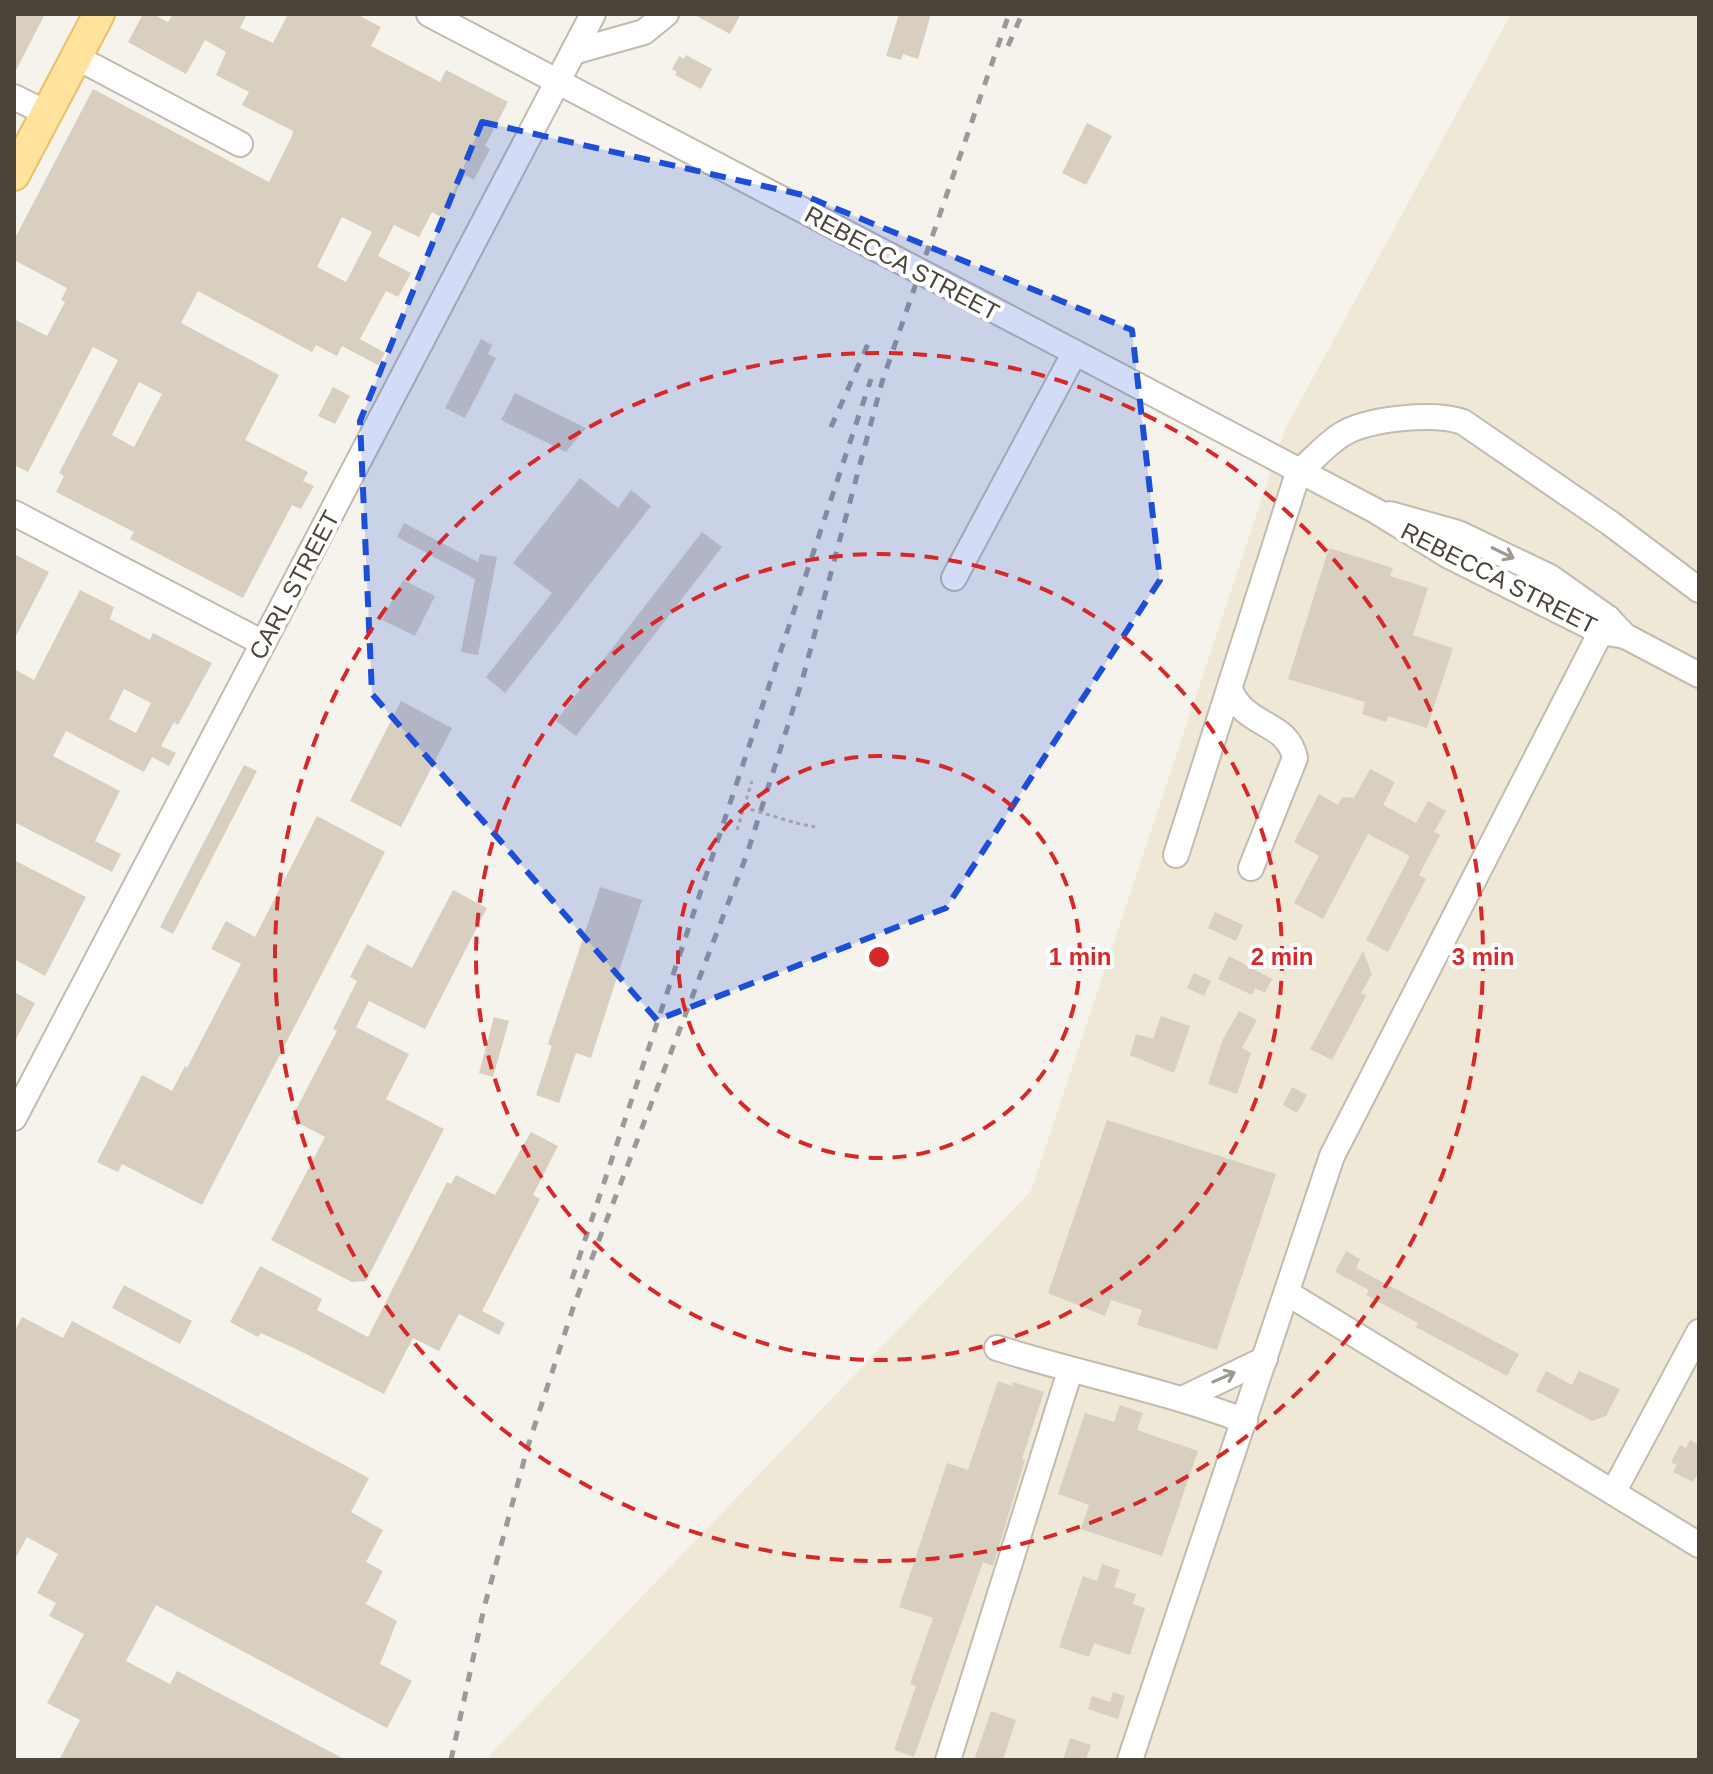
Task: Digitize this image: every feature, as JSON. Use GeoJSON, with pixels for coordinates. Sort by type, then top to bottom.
{"type":"FeatureCollection","features":[{"type":"Feature","properties":{"kind":"main road"},"geometry":{"type":"LineString","coordinates":[[14,175],[99,14]]}},
{"type":"Feature","properties":{"kind":"street","name":"REBECCA STREET"},"geometry":{"type":"LineString","coordinates":[[429,14],[1298,473],[1376,511],[1449,556],[1611,629],[1699,675]]}},
{"type":"Feature","properties":{"kind":"street","name":"CARL STREET"},"geometry":{"type":"LineString","coordinates":[[14,1118],[593,14]]}},
{"type":"Feature","properties":{"kind":"street"},"geometry":{"type":"LineString","coordinates":[[573,52],[644,32],[666,14]]}},
{"type":"Feature","properties":{"kind":"street"},"geometry":{"type":"LineString","coordinates":[[76,57],[240,144]]}},
{"type":"Feature","properties":{"kind":"street"},"geometry":{"type":"LineString","coordinates":[[14,97],[46,113]]}},
{"type":"Feature","properties":{"kind":"street"},"geometry":{"type":"LineString","coordinates":[[954,578],[1074,354]]}},
{"type":"Feature","properties":{"kind":"street"},"geometry":{"type":"LineString","coordinates":[[1176,855],[1298,473],[1341,435],[1365,425],[1448,417],[1463,422],[1610,523],[1699,590]]}},
{"type":"Feature","properties":{"kind":"street"},"geometry":{"type":"LineString","coordinates":[[14,513],[263,643]]}},
{"type":"Feature","properties":{"kind":"street"},"geometry":{"type":"LineString","coordinates":[[1130,1760],[1332,1156],[1611,629]]}},
{"type":"Feature","properties":{"kind":"street"},"geometry":{"type":"LineString","coordinates":[[1230,690],[1249,717],[1285,736],[1295,758],[1251,868]]}},
{"type":"Feature","properties":{"kind":"street"},"geometry":{"type":"LineString","coordinates":[[1287,1293],[1699,1545]]}},
{"type":"Feature","properties":{"kind":"street"},"geometry":{"type":"LineString","coordinates":[[1614,1491],[1699,1332]]}},
{"type":"Feature","properties":{"kind":"street"},"geometry":{"type":"LineString","coordinates":[[997,1348],[1070,1371],[1184,1398],[1245,1421]]}},
{"type":"Feature","properties":{"kind":"street"},"geometry":{"type":"LineString","coordinates":[[1184,1398],[1265,1359]]}},
{"type":"Feature","properties":{"kind":"street"},"geometry":{"type":"LineString","coordinates":[[948,1760],[1070,1371]]}},
{"type":"Feature","properties":{"kind":"path"},"geometry":{"type":"LineString","coordinates":[[737,830],[752,781]]}},
{"type":"Feature","properties":{"kind":"path"},"geometry":{"type":"LineString","coordinates":[[743,807],[815,827]]}},
{"type":"Feature","properties":{"kind":"highlighted area"},"geometry":{"type":"Polygon","coordinates":[[[482,122],[803,195],[1132,330],[1160,580],[946,908],[657,1020],[372,694],[360,421],[482,122]]]}},
{"type":"Feature","properties":{"kind":"shaded area"},"geometry":{"type":"Polygon","coordinates":[[[1511,14],[1699,14],[1699,1760],[485,1760],[1031,1191],[1285,429],[1511,14]]]}},
{"type":"Feature","properties":{"kind":"building"},"geometry":{"type":"Polygon","coordinates":[[[14,14],[45,14],[14,74],[14,14]]]}},
{"type":"Feature","properties":{"kind":"building"},"geometry":{"type":"Polygon","coordinates":[[[143,14],[153,14],[168,22],[173,14],[247,14],[240,28],[273,43],[288,14],[356,14],[381,27],[371,46],[440,82],[446,70],[508,102],[485,146],[490,149],[474,180],[465,175],[443,218],[432,212],[419,237],[394,225],[378,256],[411,273],[398,297],[386,291],[360,339],[385,353],[378,365],[342,346],[337,356],[316,345],[312,352],[198,291],[181,323],[279,375],[245,440],[308,472],[303,481],[314,486],[301,509],[292,505],[243,598],[130,539],[134,532],[56,492],[64,476],[59,473],[118,360],[93,347],[28,472],[14,465],[14,319],[47,336],[65,302],[61,300],[67,288],[14,260],[14,240],[93,89],[269,182],[292,136],[293,131],[242,105],[249,92],[216,75],[226,52],[205,40],[186,74],[128,42],[143,14]],[[342,217],[317,267],[346,282],[372,232],[342,217]],[[139,382],[112,435],[134,447],[162,394],[139,382]]]}},
{"type":"Feature","properties":{"kind":"building"},"geometry":{"type":"Polygon","coordinates":[[[693,14],[741,14],[730,34],[693,14]]]}},
{"type":"Feature","properties":{"kind":"building"},"geometry":{"type":"Polygon","coordinates":[[[899,14],[931,14],[918,59],[903,54],[901,60],[886,56],[899,14]]]}},
{"type":"Feature","properties":{"kind":"building"},"geometry":{"type":"Polygon","coordinates":[[[686,55],[712,69],[701,89],[675,75],[677,72],[672,69],[679,56],[684,59],[686,55]]]}},
{"type":"Feature","properties":{"kind":"building"},"geometry":{"type":"Polygon","coordinates":[[[1087,123],[1112,136],[1086,185],[1062,173],[1087,123]]]}},
{"type":"Feature","properties":{"kind":"building"},"geometry":{"type":"Polygon","coordinates":[[[481,339],[492,345],[488,354],[496,358],[465,418],[445,408],[481,339]]]}},
{"type":"Feature","properties":{"kind":"building"},"geometry":{"type":"Polygon","coordinates":[[[333,387],[350,396],[335,424],[318,416],[333,387]]]}},
{"type":"Feature","properties":{"kind":"building"},"geometry":{"type":"Polygon","coordinates":[[[515,393],[586,428],[566,452],[501,420],[515,393]]]}},
{"type":"Feature","properties":{"kind":"building"},"geometry":{"type":"Polygon","coordinates":[[[580,478],[618,508],[631,490],[651,506],[505,693],[486,677],[552,593],[513,563],[580,478]]]}},
{"type":"Feature","properties":{"kind":"building"},"geometry":{"type":"Polygon","coordinates":[[[404,523],[478,562],[480,554],[497,557],[478,655],[461,652],[475,579],[397,537],[404,523]]]}},
{"type":"Feature","properties":{"kind":"building"},"geometry":{"type":"Polygon","coordinates":[[[702,532],[722,547],[576,736],[556,721],[702,532]]]}},
{"type":"Feature","properties":{"kind":"building"},"geometry":{"type":"Polygon","coordinates":[[[1329,548],[1393,568],[1390,576],[1428,588],[1413,635],[1453,648],[1427,728],[1388,716],[1386,722],[1362,714],[1365,702],[1288,679],[1329,548]]]}},
{"type":"Feature","properties":{"kind":"building"},"geometry":{"type":"Polygon","coordinates":[[[14,554],[49,572],[14,640],[14,554]]]}},
{"type":"Feature","properties":{"kind":"building"},"geometry":{"type":"Polygon","coordinates":[[[403,580],[435,596],[415,636],[382,620],[403,580]]]}},
{"type":"Feature","properties":{"kind":"building"},"geometry":{"type":"Polygon","coordinates":[[[80,590],[114,607],[110,619],[150,640],[153,633],[212,663],[178,725],[174,722],[161,746],[176,753],[169,766],[152,757],[144,772],[66,731],[53,756],[120,791],[95,841],[121,854],[112,872],[14,822],[14,669],[34,680],[80,590]],[[124,689],[109,719],[136,733],[151,703],[124,689]]]}},
{"type":"Feature","properties":{"kind":"building"},"geometry":{"type":"Polygon","coordinates":[[[401,701],[452,728],[401,827],[350,801],[401,701]]]}},
{"type":"Feature","properties":{"kind":"building"},"geometry":{"type":"Polygon","coordinates":[[[244,765],[257,771],[173,934],[160,927],[244,765]]]}},
{"type":"Feature","properties":{"kind":"building"},"geometry":{"type":"Polygon","coordinates":[[[1370,769],[1395,782],[1383,805],[1416,823],[1428,801],[1446,811],[1434,832],[1440,835],[1419,875],[1426,879],[1388,952],[1366,940],[1410,856],[1368,834],[1323,919],[1294,903],[1319,856],[1294,842],[1319,794],[1338,805],[1342,797],[1354,798],[1370,769]]]}},
{"type":"Feature","properties":{"kind":"building"},"geometry":{"type":"Polygon","coordinates":[[[317,816],[385,852],[202,1205],[122,1164],[118,1172],[97,1162],[142,1075],[172,1091],[185,1066],[187,1068],[241,964],[211,949],[226,921],[255,937],[317,816]]]}},
{"type":"Feature","properties":{"kind":"building"},"geometry":{"type":"Polygon","coordinates":[[[14,860],[86,897],[45,976],[14,959],[14,860]]]}},
{"type":"Feature","properties":{"kind":"building"},"geometry":{"type":"Polygon","coordinates":[[[600,887],[642,900],[591,1058],[576,1053],[559,1103],[536,1095],[552,1046],[548,1044],[600,887]]]}},
{"type":"Feature","properties":{"kind":"building"},"geometry":{"type":"Polygon","coordinates":[[[453,890],[487,908],[425,1029],[369,1001],[356,1027],[409,1054],[386,1099],[444,1129],[366,1281],[352,1282],[271,1240],[325,1137],[291,1119],[337,1031],[333,1029],[357,981],[350,977],[367,944],[412,968],[453,890]]]}},
{"type":"Feature","properties":{"kind":"building"},"geometry":{"type":"Polygon","coordinates":[[[1215,912],[1243,925],[1236,941],[1208,928],[1215,912]]]}},
{"type":"Feature","properties":{"kind":"building"},"geometry":{"type":"Polygon","coordinates":[[[1363,951],[1372,974],[1361,993],[1366,996],[1332,1060],[1310,1049],[1363,951]]]}},
{"type":"Feature","properties":{"kind":"building"},"geometry":{"type":"Polygon","coordinates":[[[1229,956],[1272,979],[1265,993],[1255,988],[1252,995],[1218,979],[1229,956]]]}},
{"type":"Feature","properties":{"kind":"building"},"geometry":{"type":"Polygon","coordinates":[[[1194,973],[1211,981],[1204,996],[1187,988],[1194,973]]]}},
{"type":"Feature","properties":{"kind":"building"},"geometry":{"type":"Polygon","coordinates":[[[14,992],[35,1003],[14,1043],[14,992]]]}},
{"type":"Feature","properties":{"kind":"building"},"geometry":{"type":"Polygon","coordinates":[[[1239,1011],[1257,1020],[1242,1048],[1251,1053],[1237,1094],[1208,1084],[1223,1039],[1239,1011]]]}},
{"type":"Feature","properties":{"kind":"building"},"geometry":{"type":"Polygon","coordinates":[[[1161,1016],[1190,1026],[1174,1073],[1130,1055],[1136,1034],[1153,1039],[1161,1016]]]}},
{"type":"Feature","properties":{"kind":"building"},"geometry":{"type":"Polygon","coordinates":[[[494,1017],[509,1021],[493,1077],[479,1073],[494,1017]]]}},
{"type":"Feature","properties":{"kind":"building"},"geometry":{"type":"Polygon","coordinates":[[[1292,1087],[1307,1095],[1297,1113],[1283,1105],[1292,1087]]]}},
{"type":"Feature","properties":{"kind":"building"},"geometry":{"type":"Polygon","coordinates":[[[1107,1120],[1276,1174],[1217,1350],[1137,1325],[1142,1310],[1111,1300],[1105,1316],[1048,1293],[1107,1120]]]}},
{"type":"Feature","properties":{"kind":"building"},"geometry":{"type":"Polygon","coordinates":[[[531,1132],[558,1146],[533,1195],[540,1199],[482,1311],[505,1323],[499,1335],[459,1314],[439,1351],[413,1338],[384,1394],[296,1349],[261,1333],[258,1337],[230,1322],[260,1266],[322,1299],[317,1310],[368,1337],[447,1182],[451,1184],[456,1175],[495,1195],[531,1132]]]}},
{"type":"Feature","properties":{"kind":"building"},"geometry":{"type":"Polygon","coordinates":[[[1346,1251],[1360,1259],[1356,1268],[1519,1354],[1507,1376],[1416,1327],[1418,1323],[1366,1295],[1369,1290],[1335,1272],[1346,1251]]]}},
{"type":"Feature","properties":{"kind":"building"},"geometry":{"type":"Polygon","coordinates":[[[124,1285],[192,1321],[180,1344],[112,1308],[124,1285]]]}},
{"type":"Feature","properties":{"kind":"building"},"geometry":{"type":"Polygon","coordinates":[[[22,1317],[63,1338],[72,1321],[369,1478],[351,1512],[383,1530],[366,1562],[383,1571],[366,1604],[397,1621],[380,1664],[412,1681],[387,1728],[156,1605],[126,1661],[170,1684],[177,1671],[346,1760],[59,1760],[80,1720],[47,1703],[84,1634],[49,1616],[56,1603],[37,1593],[58,1554],[27,1537],[14,1561],[14,1332],[22,1317]]]}},
{"type":"Feature","properties":{"kind":"building"},"geometry":{"type":"Polygon","coordinates":[[[1546,1371],[1572,1385],[1579,1371],[1620,1389],[1606,1416],[1592,1421],[1536,1391],[1546,1371]]]}},
{"type":"Feature","properties":{"kind":"building"},"geometry":{"type":"Polygon","coordinates":[[[998,1381],[1012,1386],[1013,1382],[1044,1392],[993,1566],[983,1562],[914,1757],[894,1750],[916,1686],[910,1684],[933,1618],[899,1607],[947,1463],[968,1470],[998,1381]]]}},
{"type":"Feature","properties":{"kind":"building"},"geometry":{"type":"Polygon","coordinates":[[[1120,1405],[1143,1413],[1137,1430],[1198,1451],[1162,1556],[1081,1529],[1089,1505],[1058,1494],[1085,1413],[1114,1422],[1120,1405]]]}},
{"type":"Feature","properties":{"kind":"building"},"geometry":{"type":"Polygon","coordinates":[[[1690,1440],[1699,1445],[1699,1471],[1693,1482],[1673,1472],[1677,1465],[1671,1462],[1680,1445],[1686,1448],[1690,1440]]]}},
{"type":"Feature","properties":{"kind":"building"},"geometry":{"type":"Polygon","coordinates":[[[1102,1564],[1120,1570],[1114,1587],[1136,1594],[1133,1604],[1145,1608],[1130,1655],[1094,1643],[1089,1657],[1059,1647],[1083,1576],[1097,1581],[1102,1564]]]}},
{"type":"Feature","properties":{"kind":"building"},"geometry":{"type":"Polygon","coordinates":[[[1113,1692],[1125,1696],[1118,1719],[1088,1709],[1092,1696],[1110,1702],[1113,1692]]]}},
{"type":"Feature","properties":{"kind":"building"},"geometry":{"type":"Polygon","coordinates":[[[991,1711],[1016,1720],[1003,1760],[974,1760],[991,1711]]]}},
{"type":"Feature","properties":{"kind":"building"},"geometry":{"type":"Polygon","coordinates":[[[1070,1738],[1091,1745],[1086,1760],[1063,1760],[1070,1738]]]}},
{"type":"Feature","properties":{"kind":"railway"},"geometry":{"type":"LineString","coordinates":[[451,1760],[484,1608],[528,1446],[574,1305],[747,854],[802,681],[882,382],[1009,14]]}},
{"type":"Feature","properties":{"kind":"railway"},"geometry":{"type":"LineString","coordinates":[[1008,46],[1022,14]]}},
{"type":"Feature","properties":{"kind":"railway"},"geometry":{"type":"LineString","coordinates":[[831,427],[868,344]]}},
{"type":"Feature","properties":{"kind":"railway"},"geometry":{"type":"LineString","coordinates":[[572,1279],[871,379]]}}]}
